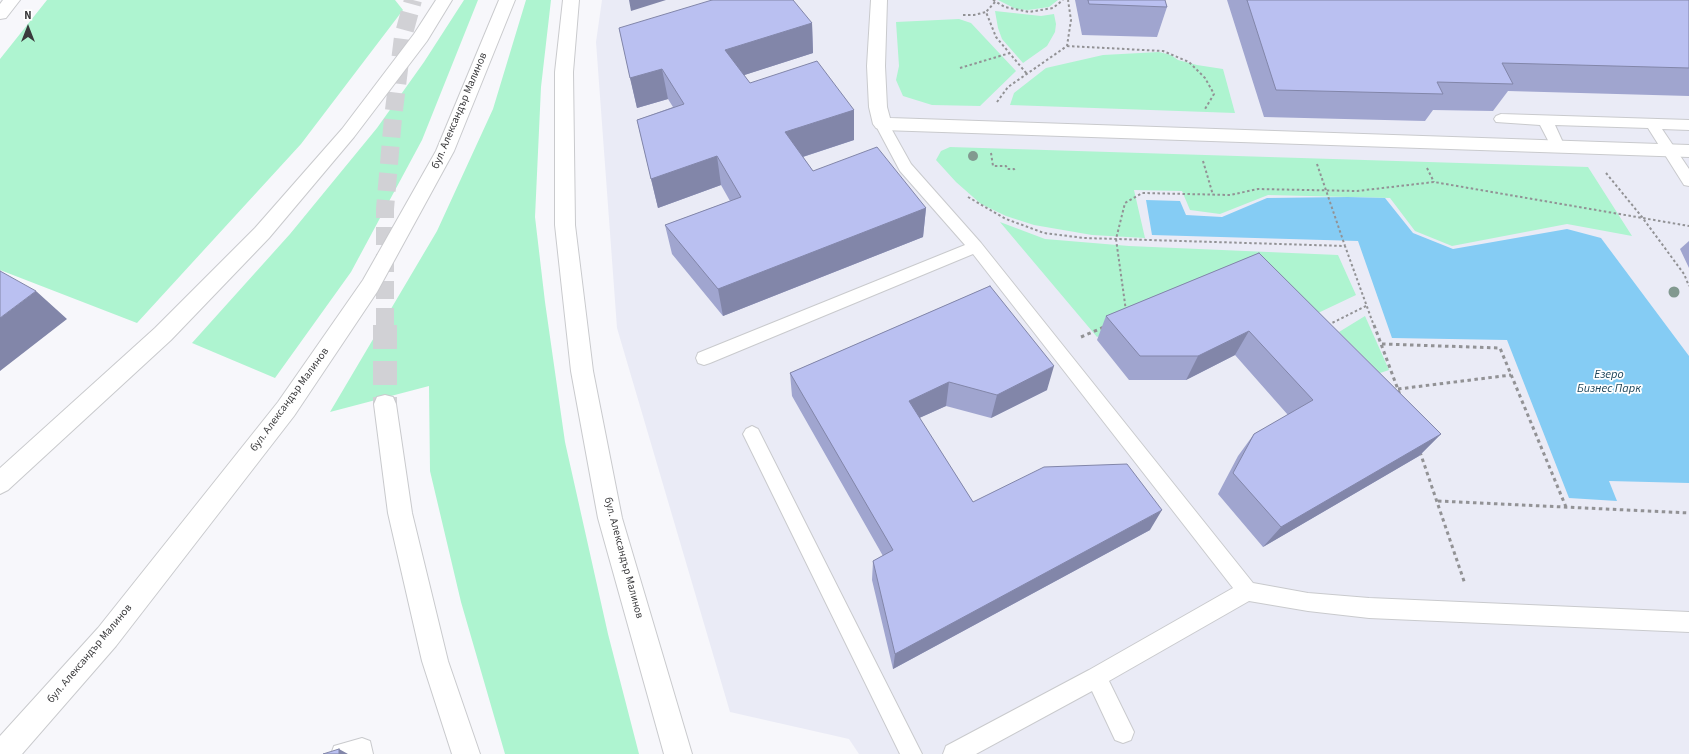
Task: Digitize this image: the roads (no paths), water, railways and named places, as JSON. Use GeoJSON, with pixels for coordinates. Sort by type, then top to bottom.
{"type":"FeatureCollection","features":[{"type":"Feature","properties":{"kind":"street"},"geometry":{"type":"LineString","coordinates":[[0,14],[12,0]]}},
{"type":"Feature","properties":{"kind":"street"},"geometry":{"type":"LineString","coordinates":[[0,483],[163,334],[262,233],[348,133],[421,37],[444,0]]}},
{"type":"Feature","properties":{"kind":"street","name":"бул. Александър Малинов"},"geometry":{"type":"LineString","coordinates":[[3,754],[107,637],[286,409],[370,286],[445,152],[506,0]]}},
{"type":"Feature","properties":{"kind":"street","name":"бул. Александър Малинов"},"geometry":{"type":"LineString","coordinates":[[571,0],[564,72],[565,226],[582,371],[610,518],[678,754]]}},
{"type":"Feature","properties":{"kind":"street"},"geometry":{"type":"LineString","coordinates":[[879,0],[876,66],[878,107],[882,124],[1689,151]]}},
{"type":"Feature","properties":{"kind":"street"},"geometry":{"type":"LineString","coordinates":[[385,404],[400,512],[435,661],[466,754]]}},
{"type":"Feature","properties":{"kind":"lane"},"geometry":{"type":"LineString","coordinates":[[1501,119],[1689,125]]}},
{"type":"Feature","properties":{"kind":"lane"},"geometry":{"type":"LineString","coordinates":[[1545,120],[1558,147]]}},
{"type":"Feature","properties":{"kind":"lane"},"geometry":{"type":"LineString","coordinates":[[882,124],[905,167],[976,247],[1246,591]]}},
{"type":"Feature","properties":{"kind":"lane"},"geometry":{"type":"LineString","coordinates":[[1652,124],[1689,181]]}},
{"type":"Feature","properties":{"kind":"lane"},"geometry":{"type":"LineString","coordinates":[[704,358],[976,247]]}},
{"type":"Feature","properties":{"kind":"lane"},"geometry":{"type":"LineString","coordinates":[[752,434],[911,754]]}},
{"type":"Feature","properties":{"kind":"lane"},"geometry":{"type":"LineString","coordinates":[[954,754],[1096,677],[1246,591],[1308,602],[1362,607],[1689,622]]}},
{"type":"Feature","properties":{"kind":"lane"},"geometry":{"type":"LineString","coordinates":[[1096,677],[1123,732]]}},
{"type":"Feature","properties":{"kind":"lane"},"geometry":{"type":"LineString","coordinates":[[342,754],[362,749],[362,754]]}},
{"type":"Feature","properties":{"kind":"water","name":"Езеро Бизнес Парк"},"geometry":{"type":"Polygon","coordinates":[[[1267,198],[1385,198],[1413,233],[1453,249],[1567,229],[1601,238],[1689,356],[1689,483],[1609,481],[1617,501],[1569,498],[1507,340],[1392,338],[1358,241],[1152,235],[1146,200],[1180,201],[1186,215],[1222,217],[1267,198]]]}},
{"type":"Feature","properties":{"kind":"tunnel"},"geometry":{"type":"LineString","coordinates":[[385,404],[385,209],[393,118],[403,37],[413,0]]}}]}
